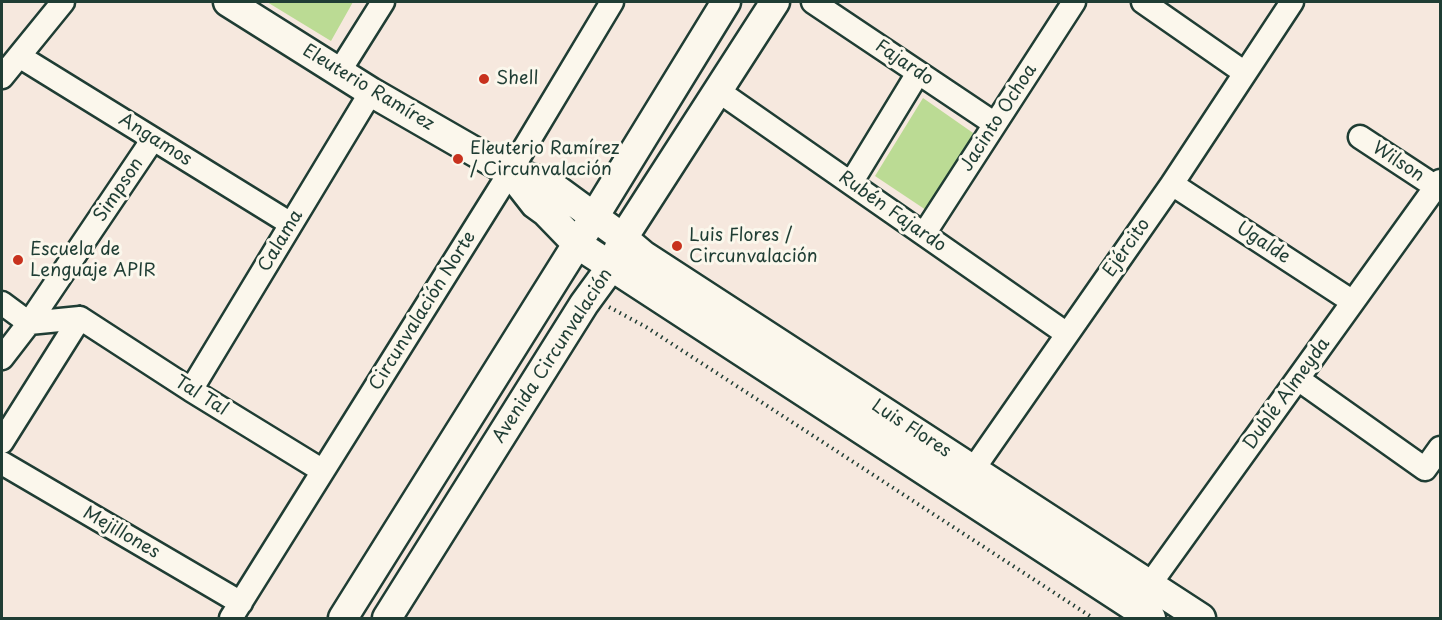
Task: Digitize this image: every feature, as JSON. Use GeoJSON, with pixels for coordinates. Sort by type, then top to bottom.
{"type":"FeatureCollection","features":[{"type":"Feature","properties":{"kind":"main road","name":"Eleuterio Ramírez"},"geometry":{"type":"LineString","coordinates":[[228,2],[371,92],[510,172],[548,183],[623,238]]}},
{"type":"Feature","properties":{"kind":"main road","name":"Avenida Circunvalación"},"geometry":{"type":"LineString","coordinates":[[343,618],[726,2]]}},
{"type":"Feature","properties":{"kind":"main road","name":"Avenida Circunvalación"},"geometry":{"type":"LineString","coordinates":[[387,618],[589,296],[611,267],[623,238],[775,2]]}},
{"type":"Feature","properties":{"kind":"main road","name":"Eleuterio Ramírez"},"geometry":{"type":"LineString","coordinates":[[510,172],[535,204],[577,244],[611,267]]}},
{"type":"Feature","properties":{"kind":"main road","name":"Luis Flores"},"geometry":{"type":"LineString","coordinates":[[623,238],[643,255],[1145,604],[1201,618]]}},
{"type":"Feature","properties":{"kind":"main road","name":"Luis Flores"},"geometry":{"type":"LineString","coordinates":[[611,267],[966,481]]}},
{"type":"Feature","properties":{"kind":"street"},"geometry":{"type":"LineString","coordinates":[[2,77],[63,2]]}},
{"type":"Feature","properties":{"kind":"street"},"geometry":{"type":"LineString","coordinates":[[339,72],[383,2]]}},
{"type":"Feature","properties":{"kind":"street","name":"Circunvalación Norte"},"geometry":{"type":"LineString","coordinates":[[236,611],[510,172],[612,2]]}},
{"type":"Feature","properties":{"kind":"street","name":"Fajardo"},"geometry":{"type":"LineString","coordinates":[[813,2],[995,124]]}},
{"type":"Feature","properties":{"kind":"street","name":"Jacinto Ochoa"},"geometry":{"type":"LineString","coordinates":[[924,234],[1074,2]]}},
{"type":"Feature","properties":{"kind":"street"},"geometry":{"type":"LineString","coordinates":[[1143,2],[1245,73]]}},
{"type":"Feature","properties":{"kind":"street","name":"Ejército"},"geometry":{"type":"LineString","coordinates":[[966,481],[1172,184],[1292,2]]}},
{"type":"Feature","properties":{"kind":"street","name":"Angamos"},"geometry":{"type":"LineString","coordinates":[[19,56],[291,224]]}},
{"type":"Feature","properties":{"kind":"street"},"geometry":{"type":"LineString","coordinates":[[851,183],[918,73]]}},
{"type":"Feature","properties":{"kind":"street","name":"Rubén Fajardo"},"geometry":{"type":"LineString","coordinates":[[717,90],[1068,334]]}},
{"type":"Feature","properties":{"kind":"street","name":"Calama"},"geometry":{"type":"LineString","coordinates":[[191,390],[371,92]]}},
{"type":"Feature","properties":{"kind":"street","name":"Wilson"},"geometry":{"type":"LineString","coordinates":[[1360,137],[1438,184]]}},
{"type":"Feature","properties":{"kind":"street","name":"Simpson"},"geometry":{"type":"LineString","coordinates":[[2,358],[153,139]]}},
{"type":"Feature","properties":{"kind":"street","name":"Ugalde"},"geometry":{"type":"LineString","coordinates":[[1172,184],[1353,302]]}},
{"type":"Feature","properties":{"kind":"street","name":"Dublé Almeyda"},"geometry":{"type":"LineString","coordinates":[[1145,604],[1298,379],[1438,184]]}},
{"type":"Feature","properties":{"kind":"street"},"geometry":{"type":"LineString","coordinates":[[2,303],[29,322],[80,318]]}},
{"type":"Feature","properties":{"kind":"street"},"geometry":{"type":"LineString","coordinates":[[2,442],[80,318]]}},
{"type":"Feature","properties":{"kind":"street","name":"Tal Tal"},"geometry":{"type":"LineString","coordinates":[[80,318],[323,471]]}},
{"type":"Feature","properties":{"kind":"street"},"geometry":{"type":"LineString","coordinates":[[1298,379],[1425,469],[1440,448]]}},
{"type":"Feature","properties":{"kind":"street","name":"Mejillones"},"geometry":{"type":"LineString","coordinates":[[2,463],[236,611]]}},
{"type":"Feature","properties":{"kind":"path"},"geometry":{"type":"LineString","coordinates":[[589,296],[646,327],[1093,618]]}},
{"type":"Feature","properties":{"kind":"green space"},"geometry":{"type":"Polygon","coordinates":[[[267,2],[353,2],[331,41],[267,2]]]}},
{"type":"Feature","properties":{"kind":"green space"},"geometry":{"type":"Polygon","coordinates":[[[923,98],[976,135],[929,212],[875,176],[923,98]]]}},
{"type":"Feature","properties":{"kind":"place","name":"Shell"},"geometry":{"type":"Point","coordinates":[484,79]}},
{"type":"Feature","properties":{"kind":"place","name":"Eleuterio Ramírez / Circunvalación"},"geometry":{"type":"Point","coordinates":[458,159]}},
{"type":"Feature","properties":{"kind":"place","name":"Luis Flores / Circunvalación"},"geometry":{"type":"Point","coordinates":[677,246]}},
{"type":"Feature","properties":{"kind":"place","name":"Escuela de Lenguaje APIR"},"geometry":{"type":"Point","coordinates":[18,260]}}]}
